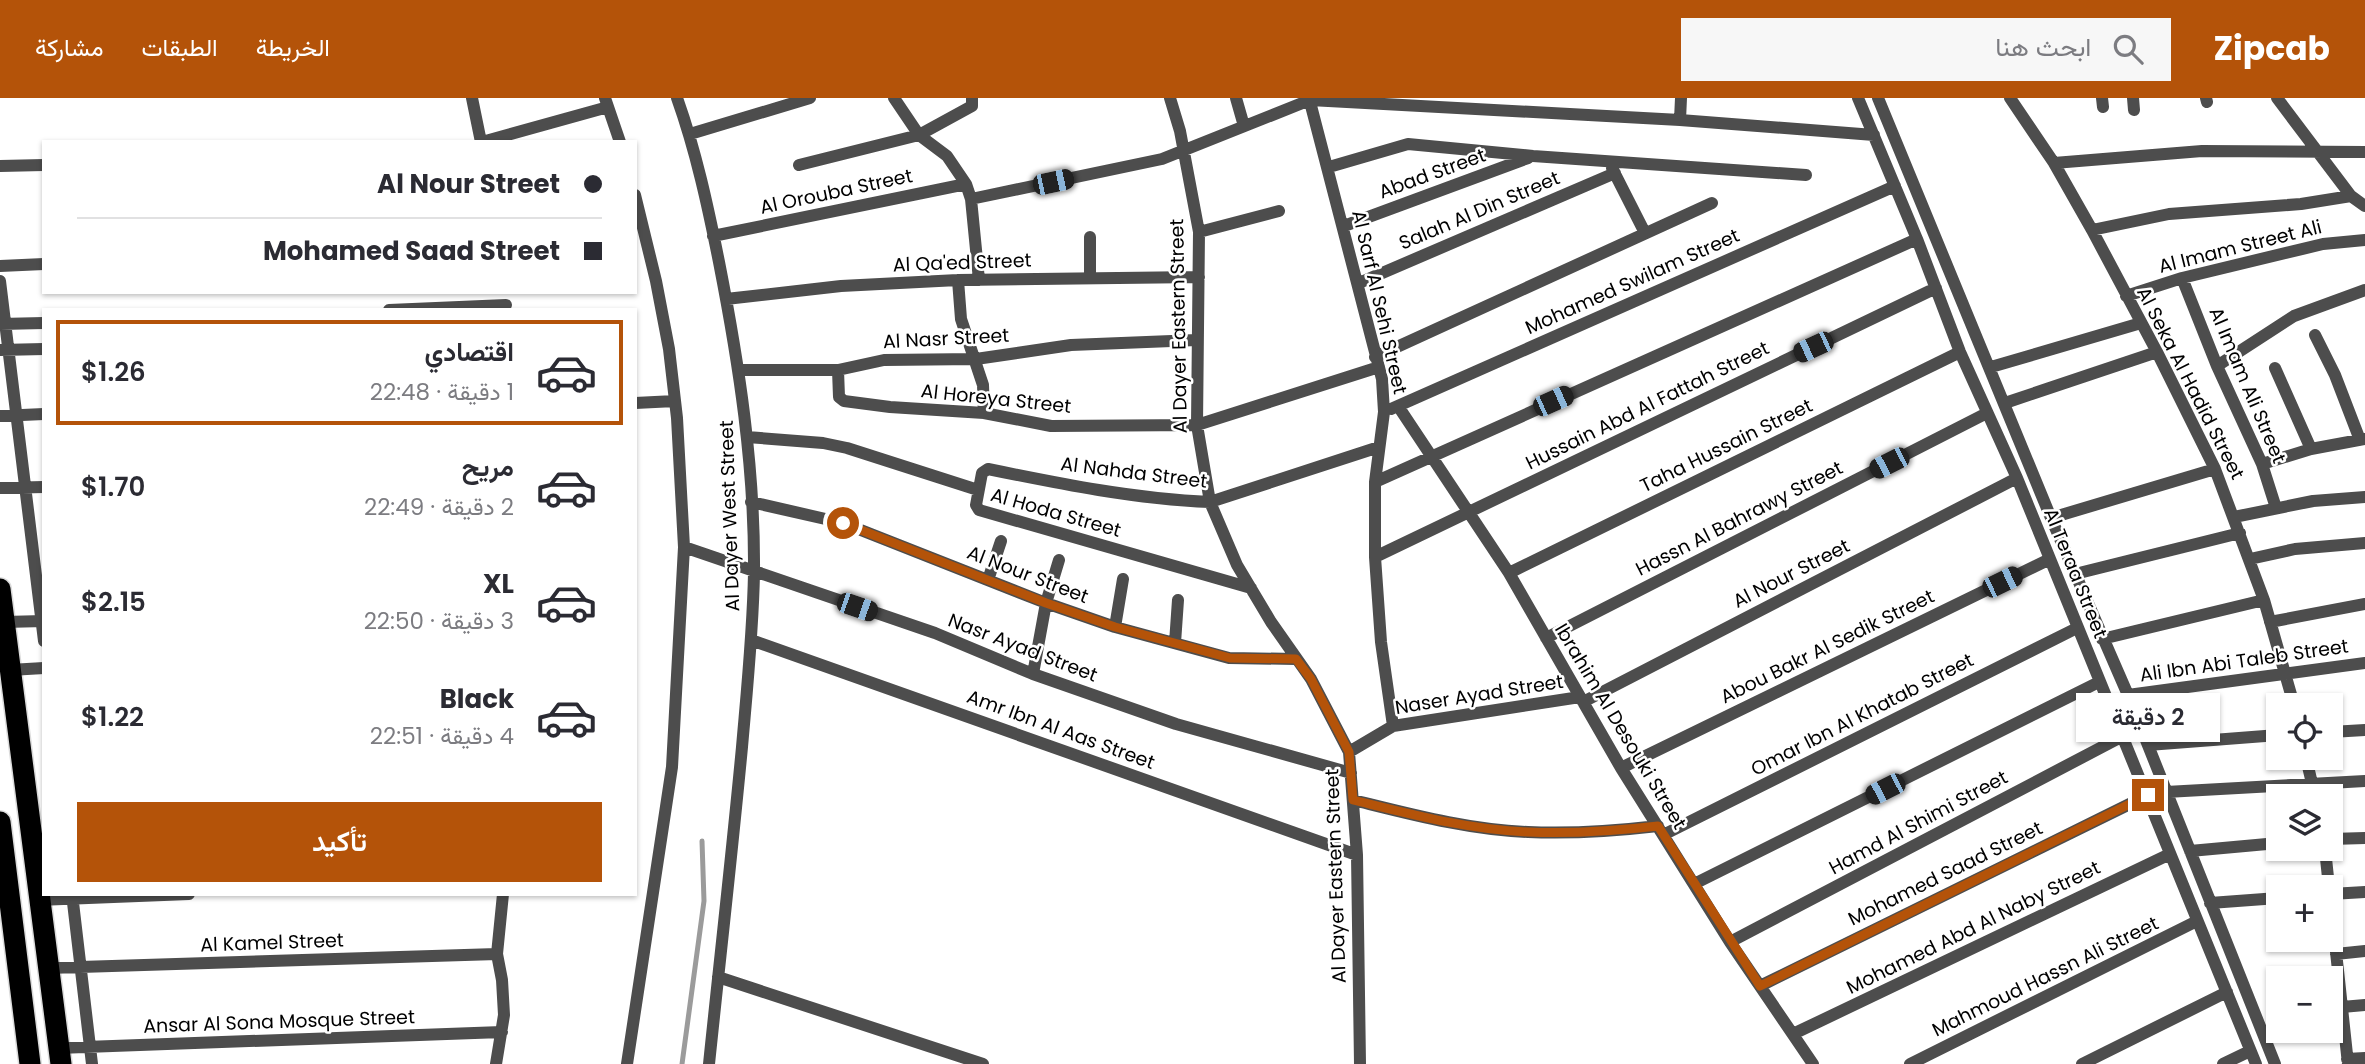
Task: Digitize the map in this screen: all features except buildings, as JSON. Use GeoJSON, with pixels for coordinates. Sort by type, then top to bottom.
{"type":"FeatureCollection","features":[{"type":"Feature","properties":{"kind":"highway"},"geometry":{"type":"LineString","coordinates":[[0,589],[38,848],[38,900],[59,1056]]}},
{"type":"Feature","properties":{"kind":"highway"},"geometry":{"type":"LineString","coordinates":[[0,822],[5,902],[30,1064]]}},
{"type":"Feature","properties":{"kind":"street"},"geometry":{"type":"LineString","coordinates":[[472,98],[481,140]]}},
{"type":"Feature","properties":{"kind":"street","name":"Al Dayer West Street"},"geometry":{"type":"LineString","coordinates":[[677,98],[690,134],[739,370],[747,437],[754,571],[751,640],[709,1064]]}},
{"type":"Feature","properties":{"kind":"street"},"geometry":{"type":"LineString","coordinates":[[894,98],[919,135],[947,156],[966,184],[971,199],[979,280]]}},
{"type":"Feature","properties":{"kind":"street"},"geometry":{"type":"LineString","coordinates":[[799,164],[919,135],[972,106],[972,98]]}},
{"type":"Feature","properties":{"kind":"street","name":"Al Dayer Eastern Street"},"geometry":{"type":"LineString","coordinates":[[1170,98],[1184,149],[1199,232],[1197,425],[1210,502],[1229,550],[1311,679],[1349,752],[1357,855],[1360,1064]]}},
{"type":"Feature","properties":{"kind":"street"},"geometry":{"type":"LineString","coordinates":[[1236,98],[1244,126]]}},
{"type":"Feature","properties":{"kind":"street"},"geometry":{"type":"LineString","coordinates":[[1680,120],[1681,98]]}},
{"type":"Feature","properties":{"kind":"street","name":"Al Teraa Street"},"geometry":{"type":"LineString","coordinates":[[1857,98],[1917,239],[1960,352],[2017,478],[2099,682],[2148,795],[2256,1064]]}},
{"type":"Feature","properties":{"kind":"street","name":"Al Teraa Street"},"geometry":{"type":"LineString","coordinates":[[1878,98],[2102,639],[2128,695],[2275,1064]]}},
{"type":"Feature","properties":{"kind":"street","name":"Al Seka Al Hadid Street"},"geometry":{"type":"LineString","coordinates":[[2010,98],[2054,163],[2092,230],[2158,352],[2215,469],[2264,600],[2291,693]]}},
{"type":"Feature","properties":{"kind":"street"},"geometry":{"type":"LineString","coordinates":[[2277,98],[2351,196],[2365,206]]}},
{"type":"Feature","properties":{"kind":"street"},"geometry":{"type":"LineString","coordinates":[[690,134],[804,99]]}},
{"type":"Feature","properties":{"kind":"street"},"geometry":{"type":"LineString","coordinates":[[971,199],[1162,159],[1310,99],[1680,120],[1874,135]]}},
{"type":"Feature","properties":{"kind":"street","name":"Al Sarf Al Sehi Street"},"geometry":{"type":"LineString","coordinates":[[1310,99],[1382,379],[1384,412],[1375,482],[1375,557],[1381,642],[1393,726]]}},
{"type":"Feature","properties":{"kind":"street"},"geometry":{"type":"LineString","coordinates":[[487,140],[606,103],[619,140]]}},
{"type":"Feature","properties":{"kind":"street"},"geometry":{"type":"LineString","coordinates":[[1329,167],[1408,144],[1533,156],[1806,175]]}},
{"type":"Feature","properties":{"kind":"street"},"geometry":{"type":"LineString","coordinates":[[2054,163],[2202,151],[2365,152]]}},
{"type":"Feature","properties":{"kind":"street","name":"Abad Street"},"geometry":{"type":"LineString","coordinates":[[1344,226],[1533,156]]}},
{"type":"Feature","properties":{"kind":"street"},"geometry":{"type":"LineString","coordinates":[[1608,160],[1645,233]]}},
{"type":"Feature","properties":{"kind":"street"},"geometry":{"type":"LineString","coordinates":[[0,166],[42,164]]}},
{"type":"Feature","properties":{"kind":"street","name":"Salah Al Din Street"},"geometry":{"type":"LineString","coordinates":[[1359,283],[1615,173]]}},
{"type":"Feature","properties":{"kind":"street","name":"Al Orouba Street"},"geometry":{"type":"LineString","coordinates":[[713,236],[966,184]]}},
{"type":"Feature","properties":{"kind":"street","name":"Mohamed Swilam Street"},"geometry":{"type":"LineString","coordinates":[[1384,412],[1895,186]]}},
{"type":"Feature","properties":{"kind":"street"},"geometry":{"type":"LineString","coordinates":[[2092,230],[2169,214],[2301,204],[2351,196]]}},
{"type":"Feature","properties":{"kind":"street"},"geometry":{"type":"LineString","coordinates":[[627,1064],[672,767],[684,547],[675,401],[656,281],[637,203]]}},
{"type":"Feature","properties":{"kind":"street","name":"Al Horeya Street"},"geometry":{"type":"LineString","coordinates":[[838,370],[839,397],[844,401],[984,413],[1051,426],[1197,425],[1377,362],[1712,203]]}},
{"type":"Feature","properties":{"kind":"street"},"geometry":{"type":"LineString","coordinates":[[1199,232],[1279,211]]}},
{"type":"Feature","properties":{"kind":"street"},"geometry":{"type":"LineString","coordinates":[[1090,237],[1090,278]]}},
{"type":"Feature","properties":{"kind":"street"},"geometry":{"type":"LineString","coordinates":[[1375,482],[1917,239]]}},
{"type":"Feature","properties":{"kind":"street","name":"Al Imam Street Ali"},"geometry":{"type":"LineString","coordinates":[[2126,296],[2182,278],[2323,244],[2365,240]]}},
{"type":"Feature","properties":{"kind":"street"},"geometry":{"type":"LineString","coordinates":[[0,266],[42,264]]}},
{"type":"Feature","properties":{"kind":"street","name":"Al Qa'ed Street"},"geometry":{"type":"LineString","coordinates":[[726,299],[841,286],[958,280],[1199,277]]}},
{"type":"Feature","properties":{"kind":"street","name":"Al Imam Ali Street"},"geometry":{"type":"LineString","coordinates":[[2182,278],[2217,366],[2262,464],[2276,508]]}},
{"type":"Feature","properties":{"kind":"street"},"geometry":{"type":"LineString","coordinates":[[958,280],[961,319],[976,359],[984,393],[984,413]]}},
{"type":"Feature","properties":{"kind":"street"},"geometry":{"type":"LineString","coordinates":[[0,281],[4,350],[17,415],[42,614]]}},
{"type":"Feature","properties":{"kind":"street","name":"Hussain Abd Al Fattah Street"},"geometry":{"type":"LineString","coordinates":[[1375,557],[1936,288]]}},
{"type":"Feature","properties":{"kind":"street"},"geometry":{"type":"LineString","coordinates":[[2217,366],[2294,316],[2365,290]]}},
{"type":"Feature","properties":{"kind":"street"},"geometry":{"type":"LineString","coordinates":[[419,308],[506,302]]}},
{"type":"Feature","properties":{"kind":"street"},"geometry":{"type":"LineString","coordinates":[[3,324],[42,323]]}},
{"type":"Feature","properties":{"kind":"street"},"geometry":{"type":"LineString","coordinates":[[1991,367],[2141,323]]}},
{"type":"Feature","properties":{"kind":"street"},"geometry":{"type":"LineString","coordinates":[[2262,464],[2311,449],[2362,440],[2335,374],[2315,335]]}},
{"type":"Feature","properties":{"kind":"street","name":"Al Nasr Street"},"geometry":{"type":"LineString","coordinates":[[739,370],[838,370],[884,360],[976,359],[1071,345],[1198,340]]}},
{"type":"Feature","properties":{"kind":"street"},"geometry":{"type":"LineString","coordinates":[[4,350],[42,349]]}},
{"type":"Feature","properties":{"kind":"street","name":"Taha Hussain Street"},"geometry":{"type":"LineString","coordinates":[[1509,573],[1960,352]]}},
{"type":"Feature","properties":{"kind":"street"},"geometry":{"type":"LineString","coordinates":[[2005,403],[2158,352]]}},
{"type":"Feature","properties":{"kind":"street"},"geometry":{"type":"LineString","coordinates":[[2275,368],[2311,449]]}},
{"type":"Feature","properties":{"kind":"street"},"geometry":{"type":"LineString","coordinates":[[637,403],[675,401]]}},
{"type":"Feature","properties":{"kind":"street","name":"Ibrahim Al Desouki Street"},"geometry":{"type":"LineString","coordinates":[[1398,405],[1509,573],[1621,768],[1730,942],[1813,1064]]}},
{"type":"Feature","properties":{"kind":"street","name":"Hassn Al Bahrawy Street"},"geometry":{"type":"LineString","coordinates":[[1546,638],[1987,413]]}},
{"type":"Feature","properties":{"kind":"street"},"geometry":{"type":"LineString","coordinates":[[0,416],[42,414]]}},
{"type":"Feature","properties":{"kind":"street","name":"Al Hoda Street"},"geometry":{"type":"LineString","coordinates":[[747,437],[835,445],[978,490],[976,505],[979,510],[1251,587]]}},
{"type":"Feature","properties":{"kind":"street","name":"Al Nahda Street"},"geometry":{"type":"LineString","coordinates":[[978,490],[982,473],[988,469],[1060,484],[1181,501],[1210,502],[1379,447]]}},
{"type":"Feature","properties":{"kind":"street"},"geometry":{"type":"LineString","coordinates":[[2052,518],[2215,469]]}},
{"type":"Feature","properties":{"kind":"street","name":"Al Nour Street"},"geometry":{"type":"LineString","coordinates":[[1581,699],[2017,478]]}},
{"type":"Feature","properties":{"kind":"street"},"geometry":{"type":"LineString","coordinates":[[0,488],[42,487]]}},
{"type":"Feature","properties":{"kind":"street"},"geometry":{"type":"LineString","coordinates":[[2234,517],[2313,501],[2365,497]]}},
{"type":"Feature","properties":{"kind":"street","name":"Al Nour Street"},"geometry":{"type":"LineString","coordinates":[[751,502],[843,523],[1046,603],[1115,627],[1230,658],[1296,659]]}},
{"type":"Feature","properties":{"kind":"street"},"geometry":{"type":"LineString","coordinates":[[2075,574],[2240,533]]}},
{"type":"Feature","properties":{"kind":"street"},"geometry":{"type":"LineString","coordinates":[[988,580],[1001,541]]}},
{"type":"Feature","properties":{"kind":"street"},"geometry":{"type":"LineString","coordinates":[[2250,559],[2295,549],[2365,543]]}},
{"type":"Feature","properties":{"kind":"street","name":"Nasr Ayad Street"},"geometry":{"type":"LineString","coordinates":[[684,547],[935,633],[1033,674],[1176,724],[1351,773]]}},
{"type":"Feature","properties":{"kind":"street","name":"Abou Bakr Al Sedik Street"},"geometry":{"type":"LineString","coordinates":[[1621,768],[2050,559]]}},
{"type":"Feature","properties":{"kind":"street"},"geometry":{"type":"LineString","coordinates":[[1033,674],[1046,603],[1059,560]]}},
{"type":"Feature","properties":{"kind":"street"},"geometry":{"type":"LineString","coordinates":[[1115,627],[1123,579]]}},
{"type":"Feature","properties":{"kind":"street"},"geometry":{"type":"LineString","coordinates":[[1175,643],[1178,600]]}},
{"type":"Feature","properties":{"kind":"street"},"geometry":{"type":"LineString","coordinates":[[2102,639],[2264,600]]}},
{"type":"Feature","properties":{"kind":"street"},"geometry":{"type":"LineString","coordinates":[[2270,622],[2365,604]]}},
{"type":"Feature","properties":{"kind":"street"},"geometry":{"type":"LineString","coordinates":[[4,622],[42,621]]}},
{"type":"Feature","properties":{"kind":"street","name":"Omar Ibn Al Khatab Street"},"geometry":{"type":"LineString","coordinates":[[1661,831],[2077,628]]}},
{"type":"Feature","properties":{"kind":"street","name":"Amr Ibn Al Aas Street"},"geometry":{"type":"LineString","coordinates":[[751,640],[1357,855]]}},
{"type":"Feature","properties":{"kind":"street","name":"Ali Ibn Abi Taleb Street"},"geometry":{"type":"LineString","coordinates":[[2128,695],[2365,663]]}},
{"type":"Feature","properties":{"kind":"street"},"geometry":{"type":"LineString","coordinates":[[10,670],[42,668]]}},
{"type":"Feature","properties":{"kind":"street"},"geometry":{"type":"LineString","coordinates":[[1694,884],[2099,682]]}},
{"type":"Feature","properties":{"kind":"street","name":"Naser Ayad Street"},"geometry":{"type":"LineString","coordinates":[[1349,752],[1393,726],[1581,699]]}},
{"type":"Feature","properties":{"kind":"street"},"geometry":{"type":"LineString","coordinates":[[2343,731],[2365,730]]}},
{"type":"Feature","properties":{"kind":"street","name":"Hamd Al Shimi Street"},"geometry":{"type":"LineString","coordinates":[[1730,942],[2123,736]]}},
{"type":"Feature","properties":{"kind":"street"},"geometry":{"type":"LineString","coordinates":[[2148,746],[2266,736]]}},
{"type":"Feature","properties":{"kind":"street"},"geometry":{"type":"LineString","coordinates":[[2343,785],[2365,781]]}},
{"type":"Feature","properties":{"kind":"street"},"geometry":{"type":"LineString","coordinates":[[2166,792],[2266,791]]}},
{"type":"Feature","properties":{"kind":"street","name":"Mohamed Saad Street"},"geometry":{"type":"LineString","coordinates":[[1760,986],[2148,795]]}},
{"type":"Feature","properties":{"kind":"street"},"geometry":{"type":"LineString","coordinates":[[1353,800],[1461,825],[1526,832],[1661,831]]}},
{"type":"Feature","properties":{"kind":"street"},"geometry":{"type":"LineString","coordinates":[[2343,839],[2365,838]]}},
{"type":"Feature","properties":{"kind":"street"},"geometry":{"type":"LineString","coordinates":[[2190,851],[2266,844]]}},
{"type":"Feature","properties":{"kind":"street","name":"Mohamed Abd Al Naby Street"},"geometry":{"type":"LineString","coordinates":[[1793,1034],[2170,854]]}},
{"type":"Feature","properties":{"kind":"street"},"geometry":{"type":"LineString","coordinates":[[2343,893],[2365,892]]}},
{"type":"Feature","properties":{"kind":"street"},"geometry":{"type":"LineString","coordinates":[[38,900],[73,896],[92,1064]]}},
{"type":"Feature","properties":{"kind":"street"},"geometry":{"type":"LineString","coordinates":[[496,1064],[502,1032],[504,997],[498,954],[503,896]]}},
{"type":"Feature","properties":{"kind":"street"},"geometry":{"type":"LineString","coordinates":[[2210,903],[2266,899]]}},
{"type":"Feature","properties":{"kind":"street","name":"Mahmoud Hassn Ali Street"},"geometry":{"type":"LineString","coordinates":[[1910,1064],[2197,922]]}},
{"type":"Feature","properties":{"kind":"street"},"geometry":{"type":"LineString","coordinates":[[2337,966],[2336,954],[2365,951]]}},
{"type":"Feature","properties":{"kind":"street","name":"Al Kamel Street"},"geometry":{"type":"LineString","coordinates":[[48,968],[498,954]]}},
{"type":"Feature","properties":{"kind":"street"},"geometry":{"type":"LineString","coordinates":[[718,976],[983,1064]]}},
{"type":"Feature","properties":{"kind":"street"},"geometry":{"type":"LineString","coordinates":[[2082,1064],[2227,992]]}},
{"type":"Feature","properties":{"kind":"street"},"geometry":{"type":"LineString","coordinates":[[2343,1007],[2365,1005]]}},
{"type":"Feature","properties":{"kind":"street"},"geometry":{"type":"LineString","coordinates":[[2343,1016],[2348,1062],[2365,1058]]}},
{"type":"Feature","properties":{"kind":"street","name":"Ansar Al Sona Mosque Street"},"geometry":{"type":"LineString","coordinates":[[59,1056],[90,1047],[502,1032]]}},
{"type":"Feature","properties":{"kind":"street"},"geometry":{"type":"LineString","coordinates":[[2224,1064],[2250,1051]]}},
{"type":"Feature","properties":{"kind":"waterway"},"geometry":{"type":"LineString","coordinates":[[682,1064],[704,901],[702,841]]}},
{"type":"Feature","properties":{"kind":"route"},"geometry":{"type":"LineString","coordinates":[[843,523],[1046,603],[1115,627],[1230,658],[1296,659],[1311,679],[1349,752],[1353,800],[1461,825],[1526,832],[1592,833],[1658,826],[1760,986],[2148,795]]}}]}
